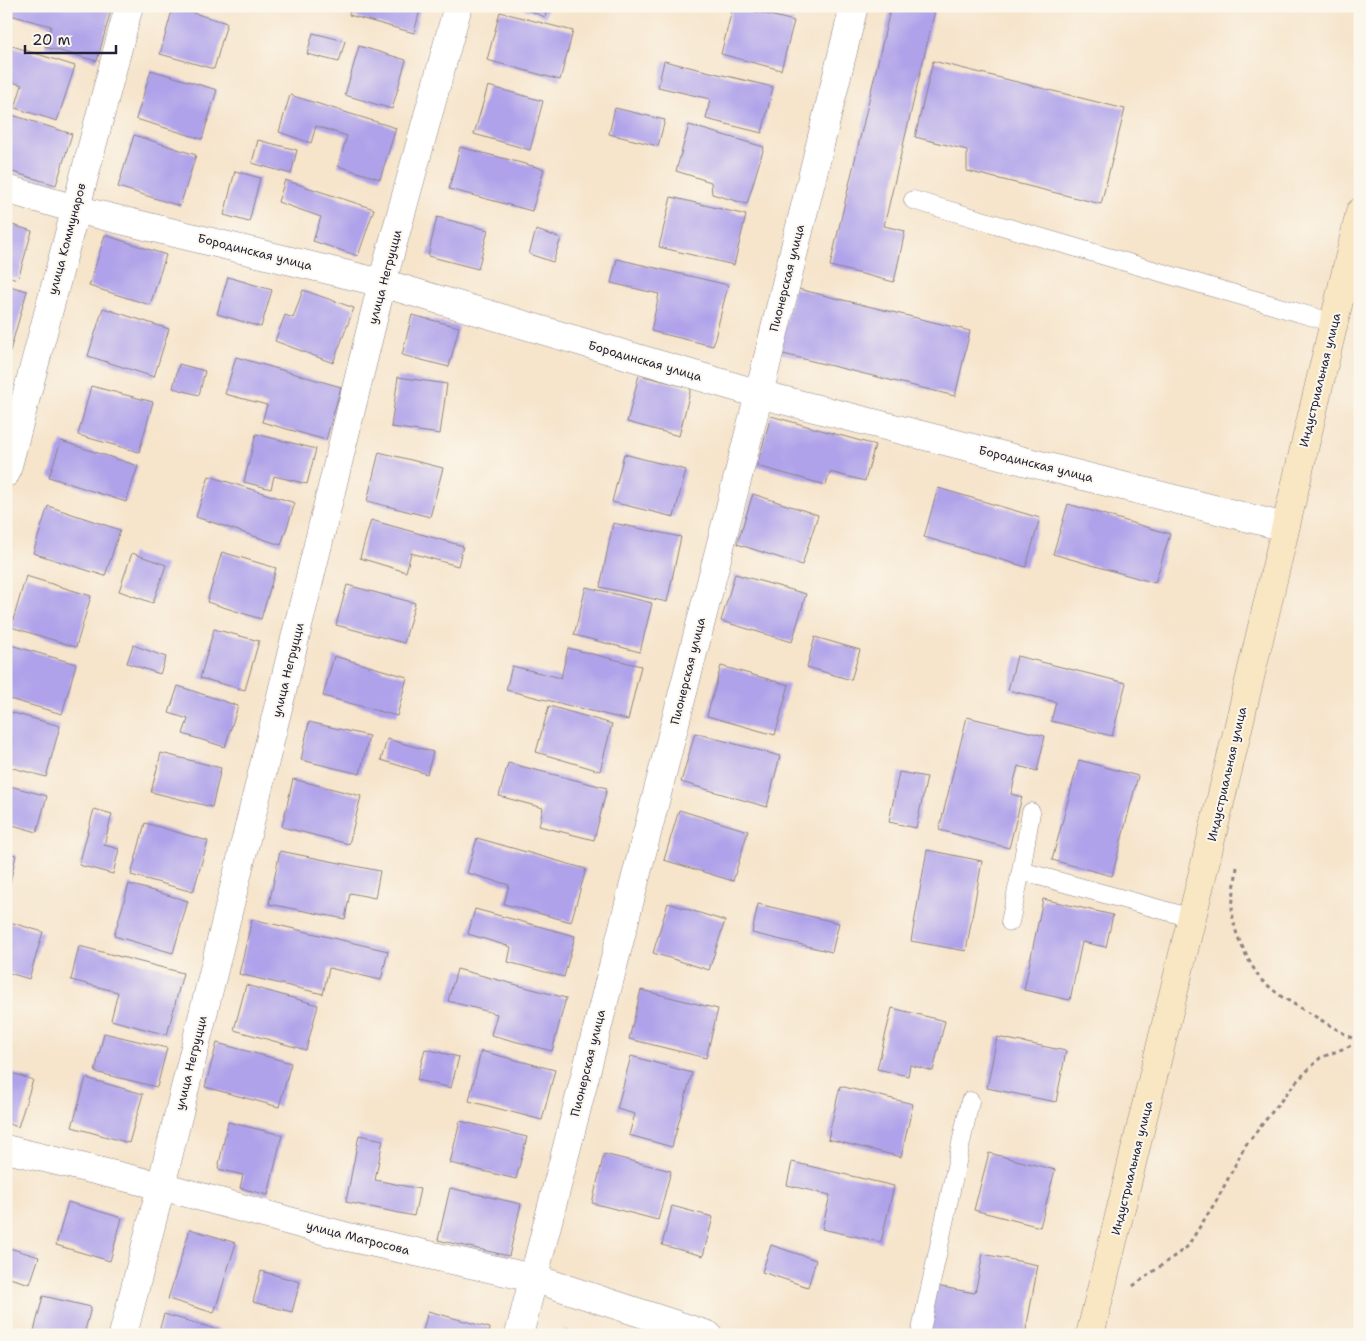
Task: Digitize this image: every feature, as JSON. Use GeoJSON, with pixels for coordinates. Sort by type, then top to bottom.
{"type":"FeatureCollection","features":[{"type":"Feature","properties":{"kind":"main road","name":"Индустриальная улица"},"geometry":{"type":"LineString","coordinates":[[1093,1322],[1192,918],[1360,212]]}},
{"type":"Feature","properties":{"kind":"street","name":"улица Коммунаров"},"geometry":{"type":"LineString","coordinates":[[6,472],[129,6]]}},
{"type":"Feature","properties":{"kind":"street","name":"улица Негруцци"},"geometry":{"type":"LineString","coordinates":[[123,1335],[382,283],[458,6]]}},
{"type":"Feature","properties":{"kind":"street","name":"Пионерская улица"},"geometry":{"type":"LineString","coordinates":[[519,1335],[759,394],[854,6]]}},
{"type":"Feature","properties":{"kind":"street","name":"Бородинская улица"},"geometry":{"type":"LineString","coordinates":[[6,189],[75,209],[382,283],[759,394],[1285,527]]}},
{"type":"Feature","properties":{"kind":"street","name":"улица Матросова"},"geometry":{"type":"LineString","coordinates":[[6,1149],[161,1186],[348,1237],[533,1278],[708,1335]]}},
{"type":"Feature","properties":{"kind":"lane"},"geometry":{"type":"LineString","coordinates":[[913,200],[1334,324]]}},
{"type":"Feature","properties":{"kind":"lane"},"geometry":{"type":"LineString","coordinates":[[1010,922],[1021,871],[1030,812]]}},
{"type":"Feature","properties":{"kind":"lane"},"geometry":{"type":"LineString","coordinates":[[1021,871],[1192,918]]}},
{"type":"Feature","properties":{"kind":"lane"},"geometry":{"type":"LineString","coordinates":[[920,1335],[970,1101]]}},
{"type":"Feature","properties":{"kind":"path"},"geometry":{"type":"LineString","coordinates":[[1238,860],[1232,907],[1233,919],[1237,935],[1260,979],[1282,997],[1359,1043]]}},
{"type":"Feature","properties":{"kind":"path"},"geometry":{"type":"LineString","coordinates":[[1093,1322],[1152,1273],[1187,1247],[1218,1198],[1245,1146],[1295,1083],[1320,1058],[1359,1043]]}},
{"type":"Feature","properties":{"kind":"building"},"geometry":{"type":"Polygon","coordinates":[[[6,6],[95,6],[111,10],[97,61],[45,47],[51,26],[6,14],[6,6]]]}},
{"type":"Feature","properties":{"kind":"building"},"geometry":{"type":"Polygon","coordinates":[[[351,6],[421,6],[414,33],[349,15],[351,6]]]}},
{"type":"Feature","properties":{"kind":"building"},"geometry":{"type":"Polygon","coordinates":[[[517,6],[548,6],[545,17],[517,6]]]}},
{"type":"Feature","properties":{"kind":"building"},"geometry":{"type":"Polygon","coordinates":[[[733,6],[794,21],[781,70],[721,54],[733,6]]]}},
{"type":"Feature","properties":{"kind":"building"},"geometry":{"type":"Polygon","coordinates":[[[891,6],[936,6],[884,226],[905,231],[894,282],[830,266],[891,6]]]}},
{"type":"Feature","properties":{"kind":"building"},"geometry":{"type":"Polygon","coordinates":[[[173,7],[227,23],[214,69],[160,54],[173,7]]]}},
{"type":"Feature","properties":{"kind":"building"},"geometry":{"type":"Polygon","coordinates":[[[500,12],[573,31],[560,80],[487,60],[500,12]]]}},
{"type":"Feature","properties":{"kind":"building"},"geometry":{"type":"Polygon","coordinates":[[[313,33],[345,41],[339,62],[307,54],[313,33]]]}},
{"type":"Feature","properties":{"kind":"building"},"geometry":{"type":"Polygon","coordinates":[[[6,44],[75,66],[57,121],[15,108],[22,85],[6,80],[6,44]]]}},
{"type":"Feature","properties":{"kind":"building"},"geometry":{"type":"Polygon","coordinates":[[[359,46],[406,60],[392,109],[345,95],[359,46]]]}},
{"type":"Feature","properties":{"kind":"building"},"geometry":{"type":"Polygon","coordinates":[[[664,61],[773,87],[762,133],[706,119],[710,99],[658,87],[664,61]]]}},
{"type":"Feature","properties":{"kind":"building"},"geometry":{"type":"Polygon","coordinates":[[[933,61],[1125,109],[1101,204],[967,171],[967,150],[915,137],[933,61]]]}},
{"type":"Feature","properties":{"kind":"building"},"geometry":{"type":"Polygon","coordinates":[[[151,70],[217,90],[202,139],[136,119],[151,70]]]}},
{"type":"Feature","properties":{"kind":"building"},"geometry":{"type":"Polygon","coordinates":[[[488,86],[543,101],[530,150],[474,134],[488,86]]]}},
{"type":"Feature","properties":{"kind":"building"},"geometry":{"type":"Polygon","coordinates":[[[290,95],[396,128],[380,179],[338,166],[347,136],[316,126],[311,143],[279,132],[290,95]]]}},
{"type":"Feature","properties":{"kind":"building"},"geometry":{"type":"Polygon","coordinates":[[[615,108],[665,120],[658,146],[609,134],[615,108]]]}},
{"type":"Feature","properties":{"kind":"building"},"geometry":{"type":"Polygon","coordinates":[[[6,113],[72,134],[56,185],[6,170],[6,113]]]}},
{"type":"Feature","properties":{"kind":"building"},"geometry":{"type":"Polygon","coordinates":[[[689,125],[764,147],[747,204],[712,194],[711,182],[676,171],[689,125]]]}},
{"type":"Feature","properties":{"kind":"building"},"geometry":{"type":"Polygon","coordinates":[[[134,135],[196,155],[180,206],[118,187],[134,135]]]}},
{"type":"Feature","properties":{"kind":"building"},"geometry":{"type":"Polygon","coordinates":[[[258,140],[297,150],[291,174],[252,163],[258,140]]]}},
{"type":"Feature","properties":{"kind":"building"},"geometry":{"type":"Polygon","coordinates":[[[460,147],[544,169],[532,211],[449,189],[460,147]]]}},
{"type":"Feature","properties":{"kind":"building"},"geometry":{"type":"Polygon","coordinates":[[[235,171],[260,178],[249,222],[224,215],[235,171]]]}},
{"type":"Feature","properties":{"kind":"building"},"geometry":{"type":"Polygon","coordinates":[[[285,180],[374,209],[358,256],[313,241],[321,217],[278,202],[285,180]]]}},
{"type":"Feature","properties":{"kind":"building"},"geometry":{"type":"Polygon","coordinates":[[[671,197],[746,215],[734,265],[659,247],[671,197]]]}},
{"type":"Feature","properties":{"kind":"building"},"geometry":{"type":"Polygon","coordinates":[[[437,217],[488,230],[478,269],[428,256],[437,217]]]}},
{"type":"Feature","properties":{"kind":"building"},"geometry":{"type":"Polygon","coordinates":[[[6,223],[32,231],[18,279],[6,276],[6,223]]]}},
{"type":"Feature","properties":{"kind":"building"},"geometry":{"type":"Polygon","coordinates":[[[536,230],[561,238],[553,262],[529,254],[536,230]]]}},
{"type":"Feature","properties":{"kind":"building"},"geometry":{"type":"Polygon","coordinates":[[[105,235],[166,255],[150,305],[89,286],[105,235]]]}},
{"type":"Feature","properties":{"kind":"building"},"geometry":{"type":"Polygon","coordinates":[[[617,259],[728,285],[713,346],[651,331],[659,294],[611,283],[617,259]]]}},
{"type":"Feature","properties":{"kind":"building"},"geometry":{"type":"Polygon","coordinates":[[[228,277],[272,290],[261,327],[217,314],[228,277]]]}},
{"type":"Feature","properties":{"kind":"building"},"geometry":{"type":"Polygon","coordinates":[[[6,285],[27,291],[10,351],[6,350],[6,285]]]}},
{"type":"Feature","properties":{"kind":"building"},"geometry":{"type":"Polygon","coordinates":[[[794,288],[970,331],[955,396],[779,353],[794,288]]]}},
{"type":"Feature","properties":{"kind":"building"},"geometry":{"type":"Polygon","coordinates":[[[303,290],[354,308],[333,363],[275,341],[285,315],[293,318],[303,290]]]}},
{"type":"Feature","properties":{"kind":"building"},"geometry":{"type":"Polygon","coordinates":[[[103,308],[169,329],[154,377],[88,356],[103,308]]]}},
{"type":"Feature","properties":{"kind":"building"},"geometry":{"type":"Polygon","coordinates":[[[412,315],[459,327],[449,367],[402,355],[412,315]]]}},
{"type":"Feature","properties":{"kind":"building"},"geometry":{"type":"Polygon","coordinates":[[[236,357],[341,387],[326,440],[262,422],[267,405],[225,394],[236,357]]]}},
{"type":"Feature","properties":{"kind":"building"},"geometry":{"type":"Polygon","coordinates":[[[179,364],[205,371],[199,395],[173,388],[179,364]]]}},
{"type":"Feature","properties":{"kind":"building"},"geometry":{"type":"Polygon","coordinates":[[[639,375],[691,388],[679,436],[627,422],[639,375]]]}},
{"type":"Feature","properties":{"kind":"building"},"geometry":{"type":"Polygon","coordinates":[[[398,377],[447,384],[440,434],[391,427],[398,377]]]}},
{"type":"Feature","properties":{"kind":"building"},"geometry":{"type":"Polygon","coordinates":[[[91,386],[153,402],[139,452],[78,435],[91,386]]]}},
{"type":"Feature","properties":{"kind":"building"},"geometry":{"type":"Polygon","coordinates":[[[771,416],[875,445],[865,481],[830,472],[826,485],[757,466],[771,416]]]}},
{"type":"Feature","properties":{"kind":"building"},"geometry":{"type":"Polygon","coordinates":[[[256,434],[316,449],[307,484],[274,476],[271,489],[244,482],[256,434]]]}},
{"type":"Feature","properties":{"kind":"building"},"geometry":{"type":"Polygon","coordinates":[[[61,441],[138,466],[126,502],[49,477],[61,441]]]}},
{"type":"Feature","properties":{"kind":"building"},"geometry":{"type":"Polygon","coordinates":[[[379,452],[443,468],[430,517],[367,501],[379,452]]]}},
{"type":"Feature","properties":{"kind":"building"},"geometry":{"type":"Polygon","coordinates":[[[624,454],[686,470],[674,517],[612,502],[624,454]]]}},
{"type":"Feature","properties":{"kind":"building"},"geometry":{"type":"Polygon","coordinates":[[[209,476],[295,503],[281,545],[196,517],[209,476]]]}},
{"type":"Feature","properties":{"kind":"building"},"geometry":{"type":"Polygon","coordinates":[[[938,488],[1040,518],[1026,567],[924,537],[938,488]]]}},
{"type":"Feature","properties":{"kind":"building"},"geometry":{"type":"Polygon","coordinates":[[[753,494],[818,515],[802,565],[737,544],[753,494]]]}},
{"type":"Feature","properties":{"kind":"building"},"geometry":{"type":"Polygon","coordinates":[[[1068,504],[1170,534],[1155,583],[1053,554],[1068,504]]]}},
{"type":"Feature","properties":{"kind":"building"},"geometry":{"type":"Polygon","coordinates":[[[48,506],[120,530],[105,576],[33,553],[48,506]]]}},
{"type":"Feature","properties":{"kind":"building"},"geometry":{"type":"Polygon","coordinates":[[[371,520],[463,546],[458,566],[411,553],[406,572],[360,558],[371,520]]]}},
{"type":"Feature","properties":{"kind":"building"},"geometry":{"type":"Polygon","coordinates":[[[613,523],[681,537],[667,602],[600,587],[613,523]]]}},
{"type":"Feature","properties":{"kind":"building"},"geometry":{"type":"Polygon","coordinates":[[[222,552],[276,568],[261,619],[207,602],[222,552]]]}},
{"type":"Feature","properties":{"kind":"building"},"geometry":{"type":"Polygon","coordinates":[[[132,553],[166,565],[153,603],[119,591],[132,553]]]}},
{"type":"Feature","properties":{"kind":"building"},"geometry":{"type":"Polygon","coordinates":[[[735,574],[806,594],[792,642],[721,621],[735,574]]]}},
{"type":"Feature","properties":{"kind":"building"},"geometry":{"type":"Polygon","coordinates":[[[26,576],[91,596],[76,647],[11,627],[26,576]]]}},
{"type":"Feature","properties":{"kind":"building"},"geometry":{"type":"Polygon","coordinates":[[[347,585],[415,603],[404,643],[336,625],[347,585]]]}},
{"type":"Feature","properties":{"kind":"building"},"geometry":{"type":"Polygon","coordinates":[[[586,587],[652,603],[640,652],[574,635],[586,587]]]}},
{"type":"Feature","properties":{"kind":"building"},"geometry":{"type":"Polygon","coordinates":[[[214,629],[259,641],[245,690],[200,678],[214,629]]]}},
{"type":"Feature","properties":{"kind":"building"},"geometry":{"type":"Polygon","coordinates":[[[815,637],[860,650],[851,680],[807,667],[815,637]]]}},
{"type":"Feature","properties":{"kind":"building"},"geometry":{"type":"Polygon","coordinates":[[[7,644],[76,664],[62,714],[6,698],[7,644]]]}},
{"type":"Feature","properties":{"kind":"building"},"geometry":{"type":"Polygon","coordinates":[[[133,645],[166,657],[160,674],[127,663],[133,645]]]}},
{"type":"Feature","properties":{"kind":"building"},"geometry":{"type":"Polygon","coordinates":[[[568,648],[641,666],[628,720],[506,690],[512,666],[561,678],[568,648]]]}},
{"type":"Feature","properties":{"kind":"building"},"geometry":{"type":"Polygon","coordinates":[[[334,656],[407,677],[397,716],[323,696],[334,656]]]}},
{"type":"Feature","properties":{"kind":"building"},"geometry":{"type":"Polygon","coordinates":[[[1017,656],[1126,683],[1112,736],[1051,721],[1056,702],[1008,690],[1017,656]]]}},
{"type":"Feature","properties":{"kind":"building"},"geometry":{"type":"Polygon","coordinates":[[[721,666],[789,685],[775,735],[707,716],[721,666]]]}},
{"type":"Feature","properties":{"kind":"building"},"geometry":{"type":"Polygon","coordinates":[[[178,686],[238,706],[225,747],[183,734],[188,719],[169,713],[178,686]]]}},
{"type":"Feature","properties":{"kind":"building"},"geometry":{"type":"Polygon","coordinates":[[[549,706],[612,724],[600,771],[536,752],[549,706]]]}},
{"type":"Feature","properties":{"kind":"building"},"geometry":{"type":"Polygon","coordinates":[[[6,711],[60,726],[46,777],[6,766],[6,711]]]}},
{"type":"Feature","properties":{"kind":"building"},"geometry":{"type":"Polygon","coordinates":[[[967,717],[1045,736],[1037,771],[1018,766],[1011,794],[1022,797],[1009,848],[939,830],[967,717]]]}},
{"type":"Feature","properties":{"kind":"building"},"geometry":{"type":"Polygon","coordinates":[[[309,722],[369,736],[360,774],[301,760],[309,722]]]}},
{"type":"Feature","properties":{"kind":"building"},"geometry":{"type":"Polygon","coordinates":[[[695,733],[780,756],[767,807],[681,782],[695,733]]]}},
{"type":"Feature","properties":{"kind":"building"},"geometry":{"type":"Polygon","coordinates":[[[387,739],[433,752],[427,774],[381,760],[387,739]]]}},
{"type":"Feature","properties":{"kind":"building"},"geometry":{"type":"Polygon","coordinates":[[[161,753],[221,768],[212,807],[151,792],[161,753]]]}},
{"type":"Feature","properties":{"kind":"building"},"geometry":{"type":"Polygon","coordinates":[[[1079,760],[1138,776],[1112,876],[1052,860],[1079,760]]]}},
{"type":"Feature","properties":{"kind":"building"},"geometry":{"type":"Polygon","coordinates":[[[508,763],[607,788],[594,840],[539,826],[543,808],[499,796],[508,763]]]}},
{"type":"Feature","properties":{"kind":"building"},"geometry":{"type":"Polygon","coordinates":[[[899,772],[927,777],[916,828],[889,822],[899,772]]]}},
{"type":"Feature","properties":{"kind":"building"},"geometry":{"type":"Polygon","coordinates":[[[293,779],[361,796],[349,844],[282,827],[293,779]]]}},
{"type":"Feature","properties":{"kind":"building"},"geometry":{"type":"Polygon","coordinates":[[[6,785],[47,796],[37,832],[6,823],[6,785]]]}},
{"type":"Feature","properties":{"kind":"building"},"geometry":{"type":"Polygon","coordinates":[[[94,809],[112,814],[104,845],[119,849],[113,874],[79,865],[94,809]]]}},
{"type":"Feature","properties":{"kind":"building"},"geometry":{"type":"Polygon","coordinates":[[[679,810],[748,831],[733,881],[664,860],[679,810]]]}},
{"type":"Feature","properties":{"kind":"building"},"geometry":{"type":"Polygon","coordinates":[[[145,823],[208,841],[193,892],[131,875],[145,823]]]}},
{"type":"Feature","properties":{"kind":"building"},"geometry":{"type":"Polygon","coordinates":[[[477,838],[586,869],[571,922],[504,904],[509,885],[467,873],[477,838]]]}},
{"type":"Feature","properties":{"kind":"building"},"geometry":{"type":"Polygon","coordinates":[[[927,850],[982,861],[966,951],[911,941],[927,850]]]}},
{"type":"Feature","properties":{"kind":"building"},"geometry":{"type":"Polygon","coordinates":[[[280,851],[380,871],[375,898],[350,893],[345,919],[269,904],[280,851]]]}},
{"type":"Feature","properties":{"kind":"building"},"geometry":{"type":"Polygon","coordinates":[[[6,853],[16,855],[7,897],[6,897],[6,853]]]}},
{"type":"Feature","properties":{"kind":"building"},"geometry":{"type":"Polygon","coordinates":[[[129,884],[188,901],[173,953],[114,936],[129,884]]]}},
{"type":"Feature","properties":{"kind":"building"},"geometry":{"type":"Polygon","coordinates":[[[1043,899],[1113,915],[1106,947],[1082,942],[1070,1000],[1024,990],[1043,899]]]}},
{"type":"Feature","properties":{"kind":"building"},"geometry":{"type":"Polygon","coordinates":[[[668,903],[725,921],[709,970],[653,953],[668,903]]]}},
{"type":"Feature","properties":{"kind":"building"},"geometry":{"type":"Polygon","coordinates":[[[758,904],[839,923],[832,952],[752,933],[758,904]]]}},
{"type":"Feature","properties":{"kind":"building"},"geometry":{"type":"Polygon","coordinates":[[[475,909],[575,936],[564,977],[508,962],[511,947],[468,934],[475,909]]]}},
{"type":"Feature","properties":{"kind":"building"},"geometry":{"type":"Polygon","coordinates":[[[252,919],[388,951],[381,980],[329,968],[323,994],[239,974],[252,919]]]}},
{"type":"Feature","properties":{"kind":"building"},"geometry":{"type":"Polygon","coordinates":[[[6,921],[43,932],[29,979],[6,972],[6,921]]]}},
{"type":"Feature","properties":{"kind":"building"},"geometry":{"type":"Polygon","coordinates":[[[79,946],[183,973],[167,1035],[111,1020],[118,992],[71,980],[79,946]]]}},
{"type":"Feature","properties":{"kind":"building"},"geometry":{"type":"Polygon","coordinates":[[[457,969],[566,998],[552,1051],[491,1035],[497,1014],[448,1001],[457,969]]]}},
{"type":"Feature","properties":{"kind":"building"},"geometry":{"type":"Polygon","coordinates":[[[246,985],[318,1005],[306,1050],[234,1030],[246,985]]]}},
{"type":"Feature","properties":{"kind":"building"},"geometry":{"type":"Polygon","coordinates":[[[641,990],[718,1009],[706,1058],[629,1039],[641,990]]]}},
{"type":"Feature","properties":{"kind":"building"},"geometry":{"type":"Polygon","coordinates":[[[892,1008],[945,1021],[933,1071],[910,1065],[908,1076],[877,1069],[892,1008]]]}},
{"type":"Feature","properties":{"kind":"building"},"geometry":{"type":"Polygon","coordinates":[[[104,1033],[167,1048],[157,1087],[95,1072],[104,1033]]]}},
{"type":"Feature","properties":{"kind":"building"},"geometry":{"type":"Polygon","coordinates":[[[997,1037],[1066,1051],[1056,1102],[987,1088],[997,1037]]]}},
{"type":"Feature","properties":{"kind":"building"},"geometry":{"type":"Polygon","coordinates":[[[217,1043],[291,1063],[279,1107],[205,1087],[217,1043]]]}},
{"type":"Feature","properties":{"kind":"building"},"geometry":{"type":"Polygon","coordinates":[[[425,1049],[459,1057],[451,1088],[417,1080],[425,1049]]]}},
{"type":"Feature","properties":{"kind":"building"},"geometry":{"type":"Polygon","coordinates":[[[481,1051],[555,1070],[542,1120],[469,1101],[481,1051]]]}},
{"type":"Feature","properties":{"kind":"building"},"geometry":{"type":"Polygon","coordinates":[[[631,1056],[692,1073],[672,1147],[629,1135],[635,1114],[617,1109],[631,1056]]]}},
{"type":"Feature","properties":{"kind":"building"},"geometry":{"type":"Polygon","coordinates":[[[9,1072],[33,1080],[18,1127],[6,1123],[6,1081],[9,1072]]]}},
{"type":"Feature","properties":{"kind":"building"},"geometry":{"type":"Polygon","coordinates":[[[86,1078],[143,1094],[129,1143],[72,1127],[86,1078]]]}},
{"type":"Feature","properties":{"kind":"building"},"geometry":{"type":"Polygon","coordinates":[[[840,1086],[913,1104],[901,1157],[828,1139],[840,1086]]]}},
{"type":"Feature","properties":{"kind":"building"},"geometry":{"type":"Polygon","coordinates":[[[460,1121],[527,1137],[516,1179],[450,1163],[460,1121]]]}},
{"type":"Feature","properties":{"kind":"building"},"geometry":{"type":"Polygon","coordinates":[[[228,1122],[282,1135],[268,1195],[240,1188],[243,1175],[218,1169],[228,1122]]]}},
{"type":"Feature","properties":{"kind":"building"},"geometry":{"type":"Polygon","coordinates":[[[359,1135],[383,1140],[375,1180],[420,1189],[414,1216],[346,1202],[359,1135]]]}},
{"type":"Feature","properties":{"kind":"building"},"geometry":{"type":"Polygon","coordinates":[[[989,1153],[1055,1170],[1040,1227],[974,1210],[989,1153]]]}},
{"type":"Feature","properties":{"kind":"building"},"geometry":{"type":"Polygon","coordinates":[[[604,1154],[671,1171],[658,1220],[592,1203],[604,1154]]]}},
{"type":"Feature","properties":{"kind":"building"},"geometry":{"type":"Polygon","coordinates":[[[792,1162],[894,1186],[881,1242],[822,1229],[830,1195],[787,1185],[792,1162]]]}},
{"type":"Feature","properties":{"kind":"building"},"geometry":{"type":"Polygon","coordinates":[[[450,1188],[521,1204],[509,1256],[438,1240],[450,1188]]]}},
{"type":"Feature","properties":{"kind":"building"},"geometry":{"type":"Polygon","coordinates":[[[68,1202],[122,1218],[110,1261],[56,1245],[68,1202]]]}},
{"type":"Feature","properties":{"kind":"building"},"geometry":{"type":"Polygon","coordinates":[[[672,1206],[713,1217],[703,1256],[662,1245],[672,1206]]]}},
{"type":"Feature","properties":{"kind":"building"},"geometry":{"type":"Polygon","coordinates":[[[190,1229],[236,1243],[214,1313],[168,1299],[190,1229]]]}},
{"type":"Feature","properties":{"kind":"building"},"geometry":{"type":"Polygon","coordinates":[[[771,1245],[816,1260],[808,1287],[762,1272],[771,1245]]]}},
{"type":"Feature","properties":{"kind":"building"},"geometry":{"type":"Polygon","coordinates":[[[6,1247],[39,1257],[30,1284],[6,1277],[6,1247]]]}},
{"type":"Feature","properties":{"kind":"building"},"geometry":{"type":"Polygon","coordinates":[[[983,1254],[1038,1265],[1025,1335],[926,1335],[936,1286],[975,1293],[983,1254]]]}},
{"type":"Feature","properties":{"kind":"building"},"geometry":{"type":"Polygon","coordinates":[[[261,1271],[300,1282],[292,1312],[253,1302],[261,1271]]]}},
{"type":"Feature","properties":{"kind":"building"},"geometry":{"type":"Polygon","coordinates":[[[43,1296],[91,1307],[84,1335],[33,1335],[43,1296]]]}},
{"type":"Feature","properties":{"kind":"building"},"geometry":{"type":"Polygon","coordinates":[[[428,1311],[490,1328],[489,1335],[422,1335],[428,1311]]]}},
{"type":"Feature","properties":{"kind":"building"},"geometry":{"type":"Polygon","coordinates":[[[164,1314],[233,1334],[233,1335],[158,1335],[164,1314]]]}},
{"type":"Feature","properties":{"kind":"building"},"geometry":{"type":"Polygon","coordinates":[[[564,1330],[581,1334],[581,1335],[563,1335],[564,1330]]]}}]}
